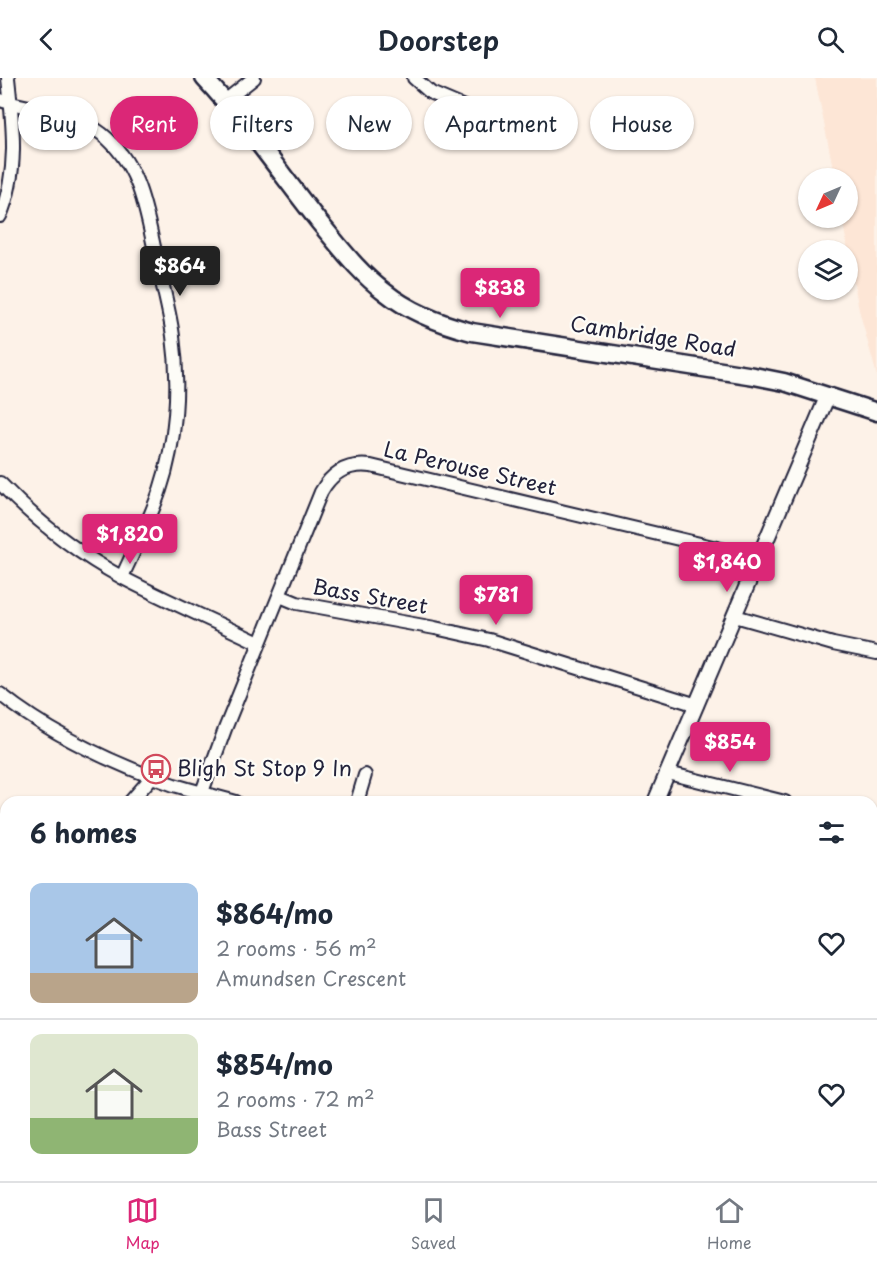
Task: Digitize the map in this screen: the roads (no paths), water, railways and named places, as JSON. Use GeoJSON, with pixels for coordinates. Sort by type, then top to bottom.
{"type":"FeatureCollection","features":[{"type":"Feature","properties":{"kind":"main road","name":"Cambridge Road"},"geometry":{"type":"LineString","coordinates":[[204,78],[220,96]]}},
{"type":"Feature","properties":{"kind":"main road","name":"Cambridge Road"},"geometry":{"type":"LineString","coordinates":[[263,150],[366,277],[406,307],[427,318],[472,332],[784,382],[877,412]]}},
{"type":"Feature","properties":{"kind":"street"},"geometry":{"type":"LineString","coordinates":[[0,216],[8,196],[14,157],[5,101],[8,78]]}},
{"type":"Feature","properties":{"kind":"street"},"geometry":{"type":"LineString","coordinates":[[231,96],[254,78]]}},
{"type":"Feature","properties":{"kind":"street"},"geometry":{"type":"LineString","coordinates":[[414,78],[438,96]]}},
{"type":"Feature","properties":{"kind":"street"},"geometry":{"type":"LineString","coordinates":[[5,101],[64,113],[101,133],[119,151],[135,173],[148,216],[173,336],[176,371],[175,412],[170,450],[161,487],[151,515],[122,577]]}},
{"type":"Feature","properties":{"kind":"street"},"geometry":{"type":"LineString","coordinates":[[658,796],[828,395]]}},
{"type":"Feature","properties":{"kind":"street","name":"La Perouse Street"},"geometry":{"type":"LineString","coordinates":[[202,792],[298,545],[324,486],[338,471],[361,465],[759,558]]}},
{"type":"Feature","properties":{"kind":"street"},"geometry":{"type":"LineString","coordinates":[[0,483],[41,522],[72,546],[122,577],[259,643]]}},
{"type":"Feature","properties":{"kind":"street","name":"Bass Street"},"geometry":{"type":"LineString","coordinates":[[280,596],[297,603],[489,640],[696,705]]}},
{"type":"Feature","properties":{"kind":"street"},"geometry":{"type":"LineString","coordinates":[[735,616],[833,644],[877,653]]}},
{"type":"Feature","properties":{"kind":"street"},"geometry":{"type":"LineString","coordinates":[[0,694],[65,736],[152,777],[216,796]]}},
{"type":"Feature","properties":{"kind":"street"},"geometry":{"type":"LineString","coordinates":[[668,773],[760,796]]}},
{"type":"Feature","properties":{"kind":"street"},"geometry":{"type":"LineString","coordinates":[[359,796],[365,775]]}},
{"type":"Feature","properties":{"kind":"street"},"geometry":{"type":"LineString","coordinates":[[135,796],[152,777]]}},
{"type":"Feature","properties":{"kind":"place","name":"Bligh St Stop 9 In"},"geometry":{"type":"Point","coordinates":[156,769]}}]}
